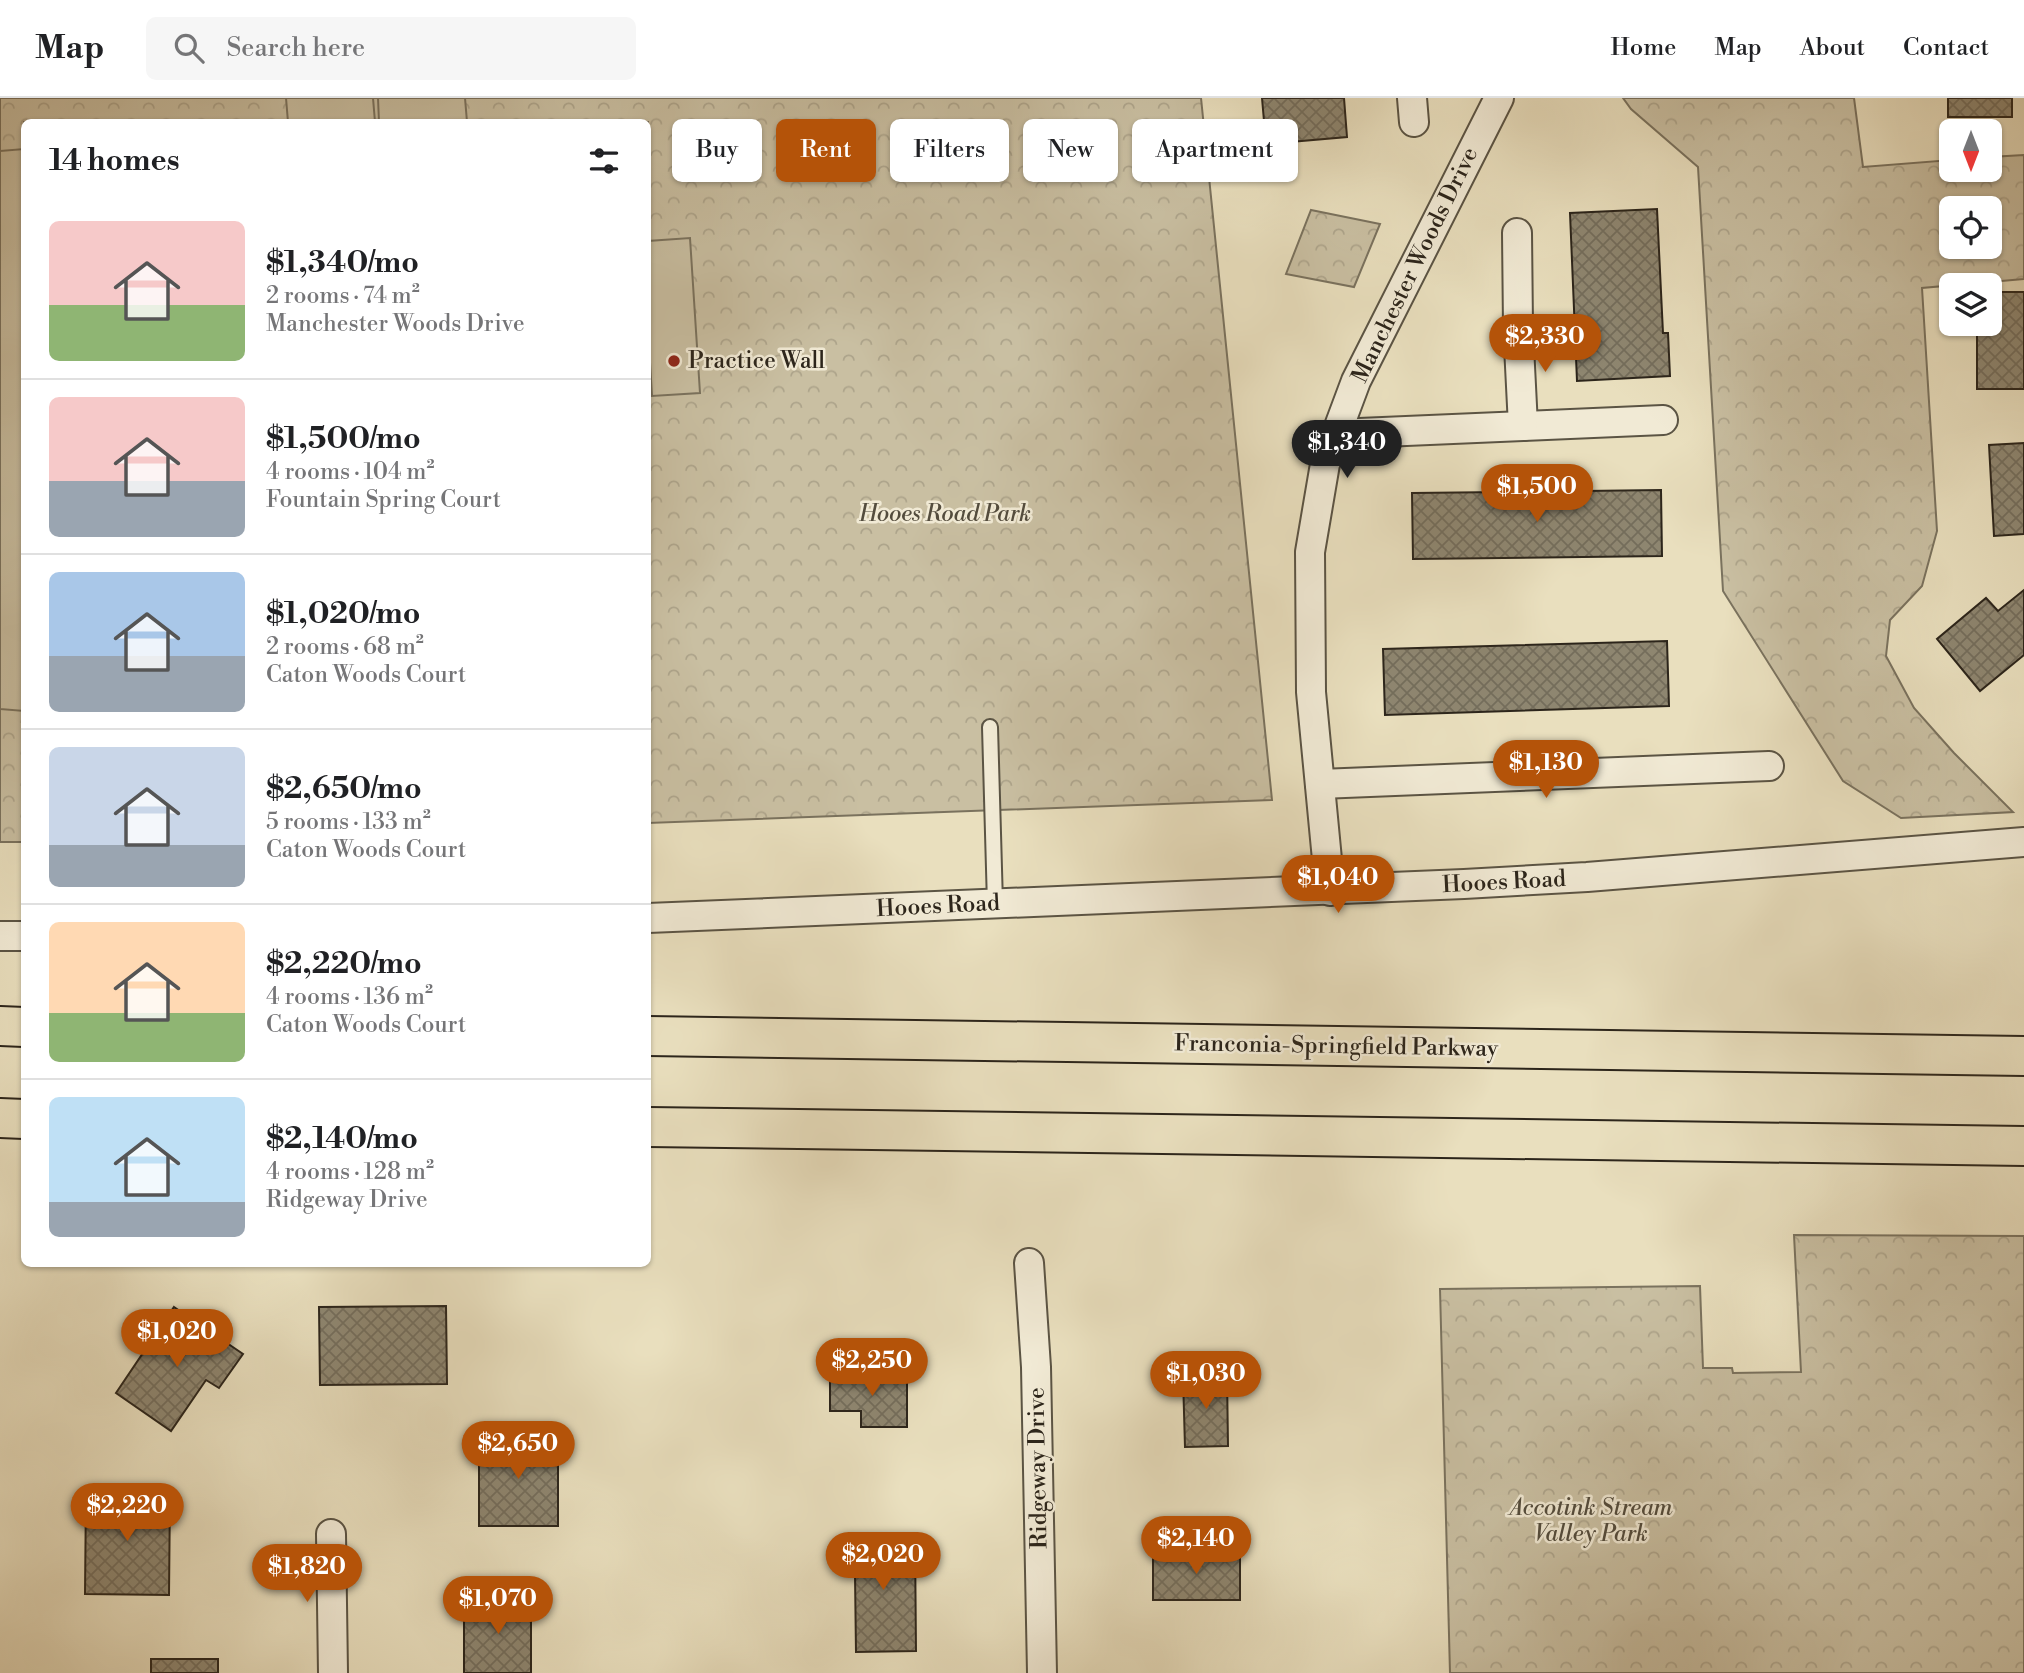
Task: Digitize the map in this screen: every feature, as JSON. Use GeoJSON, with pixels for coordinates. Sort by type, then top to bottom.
{"type":"FeatureCollection","features":[{"type":"Feature","properties":{"kind":"main road"},"geometry":{"type":"LineString","coordinates":[[0,1026],[21,1027]]}},
{"type":"Feature","properties":{"kind":"main road","name":"Franconia-Springfield Parkway"},"geometry":{"type":"LineString","coordinates":[[651,1036],[2024,1056]]}},
{"type":"Feature","properties":{"kind":"main road"},"geometry":{"type":"LineString","coordinates":[[0,1118],[21,1118]]}},
{"type":"Feature","properties":{"kind":"main road"},"geometry":{"type":"LineString","coordinates":[[651,1127],[2024,1146]]}},
{"type":"Feature","properties":{"kind":"street","name":"Manchester Woods Drive"},"geometry":{"type":"LineString","coordinates":[[1330,891],[1311,692],[1310,552],[1325,464],[1356,381],[1499,98]]}},
{"type":"Feature","properties":{"kind":"street"},"geometry":{"type":"LineString","coordinates":[[1517,233],[1523,426]]}},
{"type":"Feature","properties":{"kind":"street"},"geometry":{"type":"LineString","coordinates":[[1336,434],[1663,420]]}},
{"type":"Feature","properties":{"kind":"street"},"geometry":{"type":"LineString","coordinates":[[1320,784],[1769,766]]}},
{"type":"Feature","properties":{"kind":"street","name":"Hooes Road"},"geometry":{"type":"LineString","coordinates":[[651,918],[1330,891],[1587,877],[2024,842]]}},
{"type":"Feature","properties":{"kind":"street"},"geometry":{"type":"LineString","coordinates":[[0,936],[21,936]]}},
{"type":"Feature","properties":{"kind":"street","name":"Ridgeway Drive"},"geometry":{"type":"LineString","coordinates":[[1029,1263],[1036,1367],[1042,1673]]}},
{"type":"Feature","properties":{"kind":"street"},"geometry":{"type":"LineString","coordinates":[[331,1534],[333,1673]]}},
{"type":"Feature","properties":{"kind":"lane"},"geometry":{"type":"LineString","coordinates":[[990,727],[995,904]]}},
{"type":"Feature","properties":{"kind":"green space","name":"Hooes Road Park"},"geometry":{"type":"Polygon","coordinates":[[[0,98],[1201,98],[1203,119],[1132,119],[1132,182],[1209,182],[1272,800],[651,823],[651,119],[21,119],[21,842],[0,842],[0,98]]]}},
{"type":"Feature","properties":{"kind":"green space"},"geometry":{"type":"Polygon","coordinates":[[[286,98],[373,98],[375,119],[288,119],[286,98]]]}},
{"type":"Feature","properties":{"kind":"green space"},"geometry":{"type":"Polygon","coordinates":[[[378,98],[465,98],[467,119],[379,119],[378,98]]]}},
{"type":"Feature","properties":{"kind":"green space"},"geometry":{"type":"Polygon","coordinates":[[[1623,98],[1854,98],[1863,167],[1939,161],[1939,182],[2002,182],[2002,156],[2024,155],[2024,279],[2002,281],[2002,273],[1939,273],[1939,286],[1922,288],[1937,531],[1922,586],[1890,620],[1886,656],[1914,708],[2013,812],[1901,818],[1843,781],[1723,591],[1698,167],[1631,109],[1623,98]]]}},
{"type":"Feature","properties":{"kind":"green space"},"geometry":{"type":"Polygon","coordinates":[[[21,149],[21,711],[0,709],[0,151],[21,149]]]}},
{"type":"Feature","properties":{"kind":"green space"},"geometry":{"type":"Polygon","coordinates":[[[1311,210],[1380,224],[1354,287],[1286,274],[1311,210]]]}},
{"type":"Feature","properties":{"kind":"green space"},"geometry":{"type":"Polygon","coordinates":[[[690,238],[700,393],[652,396],[651,241],[690,238]]]}},
{"type":"Feature","properties":{"kind":"green space","name":"Accotink Stream Valley Park"},"geometry":{"type":"Polygon","coordinates":[[[1794,1235],[2024,1236],[2024,1673],[1450,1673],[1440,1289],[1700,1286],[1703,1368],[1732,1368],[1733,1373],[1801,1372],[1794,1235]]]}},
{"type":"Feature","properties":{"kind":"building"},"geometry":{"type":"Polygon","coordinates":[[[1262,98],[1344,98],[1347,137],[1298,141],[1298,119],[1264,119],[1262,98]]]}},
{"type":"Feature","properties":{"kind":"building"},"geometry":{"type":"Polygon","coordinates":[[[1948,98],[2012,98],[2012,117],[1948,117],[1948,98]]]}},
{"type":"Feature","properties":{"kind":"building"},"geometry":{"type":"Polygon","coordinates":[[[1657,209],[1663,333],[1668,333],[1670,376],[1577,381],[1570,213],[1657,209]]]}},
{"type":"Feature","properties":{"kind":"building"},"geometry":{"type":"Polygon","coordinates":[[[2002,292],[2024,292],[2024,389],[1977,389],[1977,336],[2002,336],[2002,292]]]}},
{"type":"Feature","properties":{"kind":"building"},"geometry":{"type":"Polygon","coordinates":[[[2024,443],[2024,534],[1994,536],[1989,445],[2024,443]]]}},
{"type":"Feature","properties":{"kind":"building"},"geometry":{"type":"Polygon","coordinates":[[[1661,490],[1662,556],[1413,559],[1412,493],[1661,490]]]}},
{"type":"Feature","properties":{"kind":"building"},"geometry":{"type":"Polygon","coordinates":[[[2024,590],[2024,655],[1980,691],[1937,639],[1986,598],[1998,611],[2024,590]]]}},
{"type":"Feature","properties":{"kind":"building"},"geometry":{"type":"Polygon","coordinates":[[[1667,641],[1669,706],[1385,715],[1383,649],[1667,641]]]}},
{"type":"Feature","properties":{"kind":"building"},"geometry":{"type":"Polygon","coordinates":[[[446,1306],[447,1384],[320,1385],[319,1307],[446,1306]]]}},
{"type":"Feature","properties":{"kind":"building"},"geometry":{"type":"Polygon","coordinates":[[[174,1307],[243,1354],[219,1388],[206,1380],[171,1431],[116,1393],[174,1307]]]}},
{"type":"Feature","properties":{"kind":"building"},"geometry":{"type":"Polygon","coordinates":[[[830,1375],[907,1375],[907,1427],[861,1427],[861,1411],[830,1411],[830,1375]]]}},
{"type":"Feature","properties":{"kind":"building"},"geometry":{"type":"Polygon","coordinates":[[[1227,1375],[1228,1446],[1185,1447],[1183,1377],[1227,1375]]]}},
{"type":"Feature","properties":{"kind":"building"},"geometry":{"type":"Polygon","coordinates":[[[479,1436],[558,1436],[558,1526],[479,1526],[479,1436]]]}},
{"type":"Feature","properties":{"kind":"building"},"geometry":{"type":"Polygon","coordinates":[[[86,1491],[170,1492],[169,1595],[85,1594],[86,1491]]]}},
{"type":"Feature","properties":{"kind":"building"},"geometry":{"type":"Polygon","coordinates":[[[915,1538],[916,1651],[856,1652],[855,1575],[841,1575],[840,1539],[915,1538]]]}},
{"type":"Feature","properties":{"kind":"building"},"geometry":{"type":"Polygon","coordinates":[[[1153,1552],[1240,1552],[1240,1600],[1153,1600],[1153,1552]]]}},
{"type":"Feature","properties":{"kind":"building"},"geometry":{"type":"Polygon","coordinates":[[[464,1598],[531,1598],[531,1673],[464,1673],[464,1598]]]}},
{"type":"Feature","properties":{"kind":"building"},"geometry":{"type":"Polygon","coordinates":[[[151,1659],[218,1659],[218,1673],[151,1673],[151,1659]]]}},
{"type":"Feature","properties":{"kind":"place","name":"Practice Wall"},"geometry":{"type":"Point","coordinates":[674,361]}}]}
